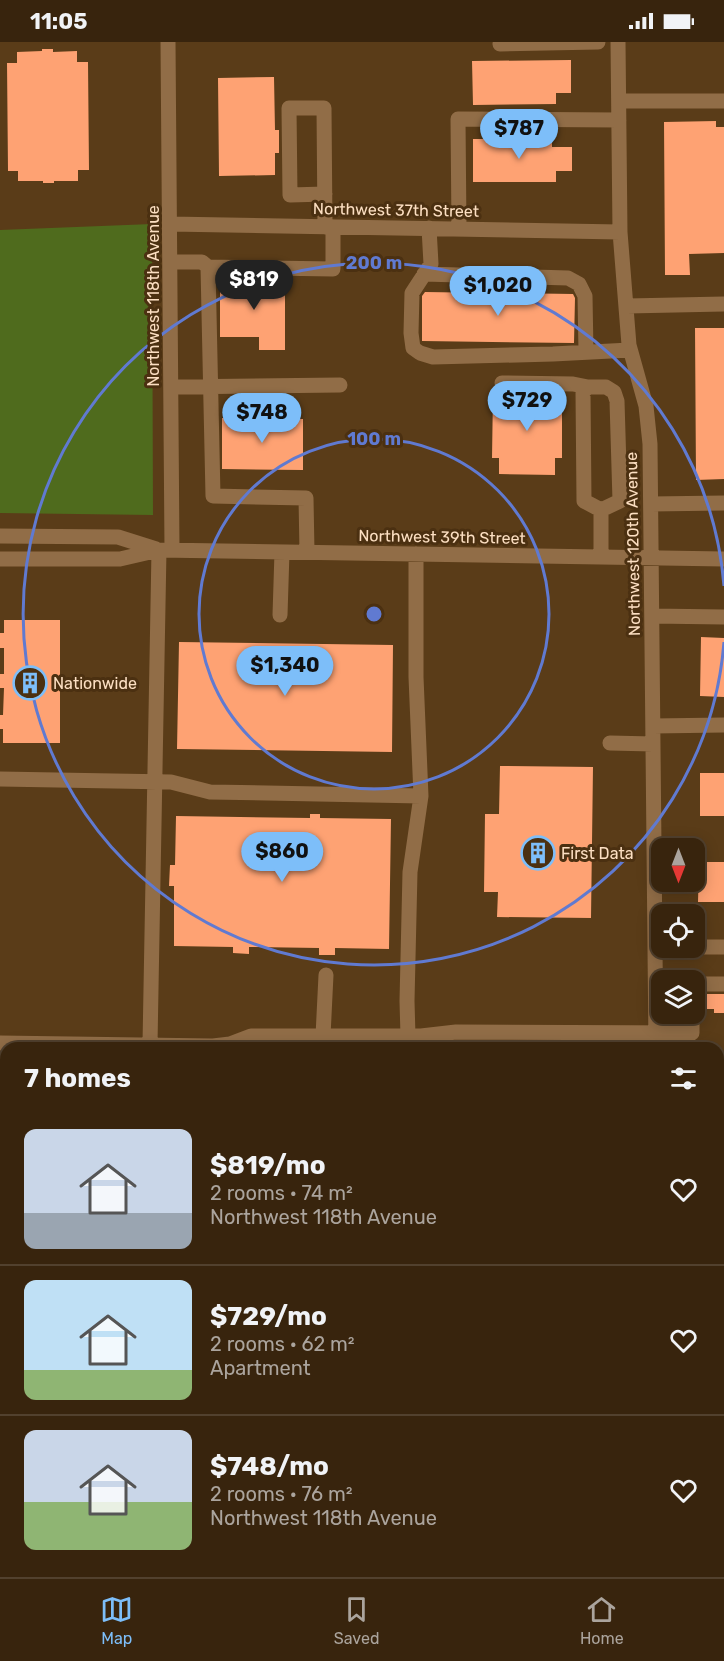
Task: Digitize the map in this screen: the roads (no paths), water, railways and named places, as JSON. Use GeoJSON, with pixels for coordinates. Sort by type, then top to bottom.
{"type":"FeatureCollection","features":[{"type":"Feature","properties":{"kind":"street","name":"Northwest 118th Avenue"},"geometry":{"type":"LineString","coordinates":[[150,1042],[154,782],[171,387],[168,42]]}},
{"type":"Feature","properties":{"kind":"street"},"geometry":{"type":"LineString","coordinates":[[500,45],[598,42]]}},
{"type":"Feature","properties":{"kind":"street","name":"Northwest 120th Avenue"},"geometry":{"type":"LineString","coordinates":[[618,42],[620,232],[630,350],[646,406],[650,444],[657,904]]}},
{"type":"Feature","properties":{"kind":"street"},"geometry":{"type":"LineString","coordinates":[[619,101],[724,101]]}},
{"type":"Feature","properties":{"kind":"street"},"geometry":{"type":"LineString","coordinates":[[171,262],[202,262],[208,267],[333,269],[325,194],[324,108],[289,108],[290,195],[325,194]]}},
{"type":"Feature","properties":{"kind":"street"},"geometry":{"type":"LineString","coordinates":[[459,229],[458,119],[619,120]]}},
{"type":"Feature","properties":{"kind":"street","name":"Northwest 37th Street"},"geometry":{"type":"LineString","coordinates":[[170,224],[620,232]]}},
{"type":"Feature","properties":{"kind":"street"},"geometry":{"type":"LineString","coordinates":[[429,228],[431,264],[412,293],[411,333],[413,348],[420,353],[434,357],[630,350]]}},
{"type":"Feature","properties":{"kind":"street"},"geometry":{"type":"LineString","coordinates":[[208,267],[213,496],[306,498],[307,552]]}},
{"type":"Feature","properties":{"kind":"street"},"geometry":{"type":"LineString","coordinates":[[424,274],[568,278],[579,284],[585,296],[586,352]]}},
{"type":"Feature","properties":{"kind":"street"},"geometry":{"type":"LineString","coordinates":[[627,306],[724,304]]}},
{"type":"Feature","properties":{"kind":"street"},"geometry":{"type":"LineString","coordinates":[[502,383],[573,384],[606,387],[614,392],[617,401],[620,501],[601,510]]}},
{"type":"Feature","properties":{"kind":"street"},"geometry":{"type":"LineString","coordinates":[[171,387],[339,385]]}},
{"type":"Feature","properties":{"kind":"street"},"geometry":{"type":"LineString","coordinates":[[588,387],[583,392],[584,501],[601,510]]}},
{"type":"Feature","properties":{"kind":"street"},"geometry":{"type":"LineString","coordinates":[[651,504],[724,503]]}},
{"type":"Feature","properties":{"kind":"street"},"geometry":{"type":"LineString","coordinates":[[601,510],[601,557]]}},
{"type":"Feature","properties":{"kind":"street","name":"Northwest 39th Street"},"geometry":{"type":"LineString","coordinates":[[0,536],[117,537],[165,550]]}},
{"type":"Feature","properties":{"kind":"street","name":"Northwest 39th Street"},"geometry":{"type":"LineString","coordinates":[[0,559],[120,559],[165,550],[724,559]]}},
{"type":"Feature","properties":{"kind":"street"},"geometry":{"type":"LineString","coordinates":[[280,615],[282,552]]}},
{"type":"Feature","properties":{"kind":"street"},"geometry":{"type":"LineString","coordinates":[[408,1036],[411,872],[421,795],[416,666],[416,554]]}},
{"type":"Feature","properties":{"kind":"street"},"geometry":{"type":"LineString","coordinates":[[652,616],[724,617]]}},
{"type":"Feature","properties":{"kind":"street"},"geometry":{"type":"LineString","coordinates":[[653,726],[724,725]]}},
{"type":"Feature","properties":{"kind":"street"},"geometry":{"type":"LineString","coordinates":[[610,743],[653,744]]}},
{"type":"Feature","properties":{"kind":"street"},"geometry":{"type":"LineString","coordinates":[[0,778],[171,782],[210,792],[421,795]]}},
{"type":"Feature","properties":{"kind":"street"},"geometry":{"type":"LineString","coordinates":[[705,947],[724,947]]}},
{"type":"Feature","properties":{"kind":"street","name":"Northwest 120th Avenue"},"geometry":{"type":"LineString","coordinates":[[656,1041],[658,958]]}},
{"type":"Feature","properties":{"kind":"street"},"geometry":{"type":"LineString","coordinates":[[323,1036],[326,975]]}},
{"type":"Feature","properties":{"kind":"street"},"geometry":{"type":"LineString","coordinates":[[705,984],[724,984]]}},
{"type":"Feature","properties":{"kind":"street"},"geometry":{"type":"LineString","coordinates":[[235,1042],[251,1036],[408,1036],[456,1032],[656,1041],[692,1033],[692,1024]]}},
{"type":"Feature","properties":{"kind":"place","name":"Nationwide"},"geometry":{"type":"Point","coordinates":[30,683]}},
{"type":"Feature","properties":{"kind":"place","name":"First Data"},"geometry":{"type":"Point","coordinates":[538,853]}}]}
